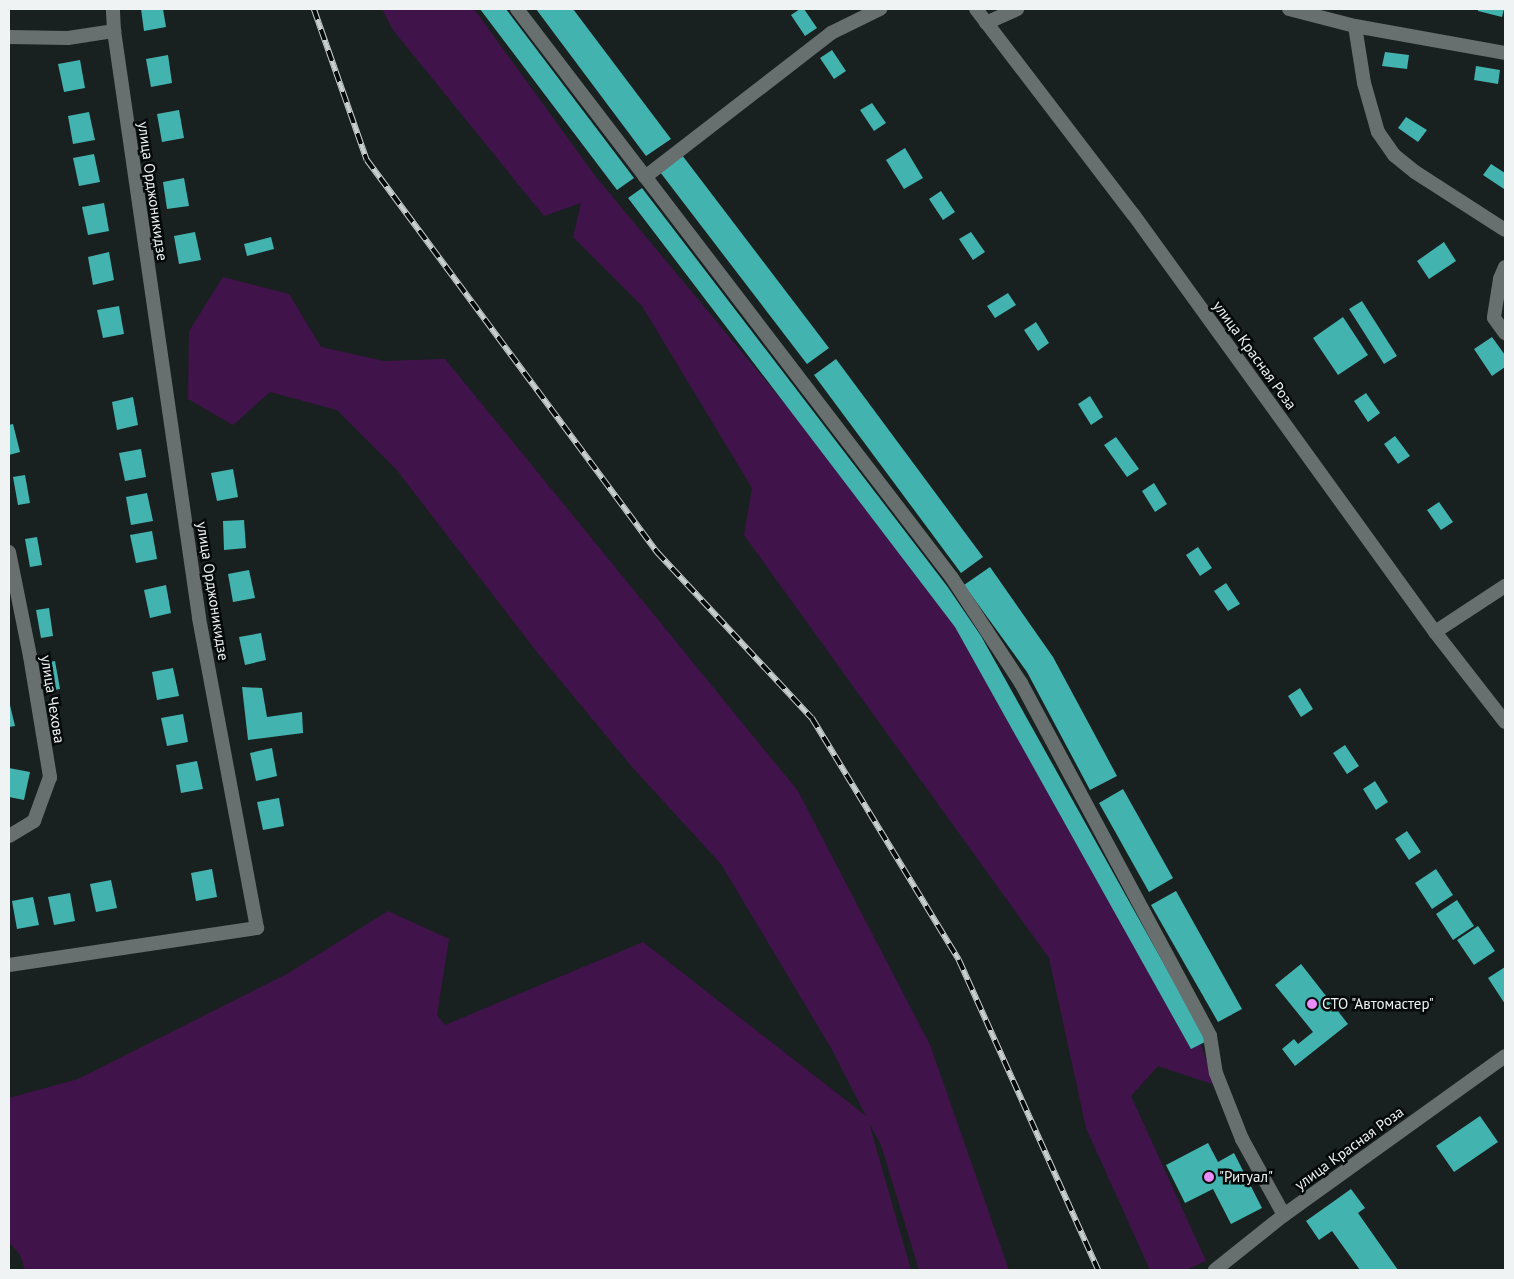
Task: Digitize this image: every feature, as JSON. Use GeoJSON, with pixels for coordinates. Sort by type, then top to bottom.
{"type":"FeatureCollection","features":[{"type":"Feature","properties":{"kind":"street","name":"улица Орджоникидзе"},"geometry":{"type":"LineString","coordinates":[[9,964],[258,928],[199,617],[114,31],[113,9]]}},
{"type":"Feature","properties":{"kind":"street"},"geometry":{"type":"LineString","coordinates":[[516,9],[952,578],[1021,683],[1210,1036],[1216,1073],[1242,1139],[1284,1215]]}},
{"type":"Feature","properties":{"kind":"street"},"geometry":{"type":"LineString","coordinates":[[645,177],[831,33],[880,9]]}},
{"type":"Feature","properties":{"kind":"street","name":"улица Красная Роза"},"geometry":{"type":"LineString","coordinates":[[976,9],[1133,214],[1436,632],[1505,722]]}},
{"type":"Feature","properties":{"kind":"street"},"geometry":{"type":"LineString","coordinates":[[986,23],[1017,9]]}},
{"type":"Feature","properties":{"kind":"street"},"geometry":{"type":"LineString","coordinates":[[1289,9],[1355,26],[1505,53]]}},
{"type":"Feature","properties":{"kind":"street"},"geometry":{"type":"LineString","coordinates":[[1355,26],[1364,83],[1378,132],[1394,154],[1415,172],[1505,230]]}},
{"type":"Feature","properties":{"kind":"street"},"geometry":{"type":"LineString","coordinates":[[9,37],[68,38],[114,31]]}},
{"type":"Feature","properties":{"kind":"street"},"geometry":{"type":"LineString","coordinates":[[1505,267],[1500,278],[1494,318],[1505,333]]}},
{"type":"Feature","properties":{"kind":"street","name":"улица Чехова"},"geometry":{"type":"LineString","coordinates":[[9,552],[30,656],[50,777],[34,821],[9,836]]}},
{"type":"Feature","properties":{"kind":"street"},"geometry":{"type":"LineString","coordinates":[[1436,632],[1505,586]]}},
{"type":"Feature","properties":{"kind":"street","name":"улица Красная Роза"},"geometry":{"type":"LineString","coordinates":[[1215,1270],[1284,1215],[1505,1056]]}},
{"type":"Feature","properties":{"kind":"shaded area"},"geometry":{"type":"Polygon","coordinates":[[[382,9],[474,9],[596,177],[961,615],[1201,1045],[1215,1085],[1158,1066],[1131,1096],[1206,1261],[1186,1270],[1150,1270],[1086,1128],[1049,958],[744,535],[752,488],[642,306],[573,237],[581,203],[544,216],[393,30],[382,9]]]}},
{"type":"Feature","properties":{"kind":"shaded area"},"geometry":{"type":"Polygon","coordinates":[[[223,277],[289,294],[321,347],[384,361],[445,359],[798,791],[930,1045],[1009,1270],[919,1270],[881,1145],[869,1123],[911,1270],[25,1270],[20,1255],[9,1242],[9,1098],[78,1079],[287,974],[388,911],[449,939],[437,1015],[445,1025],[643,942],[866,1116],[831,1048],[721,864],[633,768],[540,656],[396,469],[337,410],[270,392],[233,425],[188,399],[189,331],[223,277]]]}},
{"type":"Feature","properties":{"kind":"building"},"geometry":{"type":"Polygon","coordinates":[[[141,9],[163,9],[166,27],[144,31],[141,9]]]}},
{"type":"Feature","properties":{"kind":"building"},"geometry":{"type":"Polygon","coordinates":[[[480,9],[506,9],[634,178],[617,190],[480,9]]]}},
{"type":"Feature","properties":{"kind":"building"},"geometry":{"type":"Polygon","coordinates":[[[536,9],[573,9],[671,139],[646,156],[536,9]]]}},
{"type":"Feature","properties":{"kind":"building"},"geometry":{"type":"Polygon","coordinates":[[[800,9],[804,9],[817,28],[805,36],[791,15],[800,9]]]}},
{"type":"Feature","properties":{"kind":"building"},"geometry":{"type":"Polygon","coordinates":[[[1478,9],[1504,9],[1502,17],[1478,11],[1478,9]]]}},
{"type":"Feature","properties":{"kind":"building"},"geometry":{"type":"Polygon","coordinates":[[[832,50],[846,71],[834,79],[820,58],[832,50]]]}},
{"type":"Feature","properties":{"kind":"building"},"geometry":{"type":"Polygon","coordinates":[[[1385,52],[1409,55],[1407,69],[1382,66],[1385,52]]]}},
{"type":"Feature","properties":{"kind":"building"},"geometry":{"type":"Polygon","coordinates":[[[168,55],[172,83],[151,87],[146,59],[168,55]]]}},
{"type":"Feature","properties":{"kind":"building"},"geometry":{"type":"Polygon","coordinates":[[[80,60],[85,88],[64,92],[58,64],[80,60]]]}},
{"type":"Feature","properties":{"kind":"building"},"geometry":{"type":"Polygon","coordinates":[[[1476,66],[1500,70],[1498,84],[1474,80],[1476,66]]]}},
{"type":"Feature","properties":{"kind":"building"},"geometry":{"type":"Polygon","coordinates":[[[872,103],[886,123],[874,131],[860,110],[872,103]]]}},
{"type":"Feature","properties":{"kind":"building"},"geometry":{"type":"Polygon","coordinates":[[[179,110],[184,138],[162,142],[157,114],[179,110]]]}},
{"type":"Feature","properties":{"kind":"building"},"geometry":{"type":"Polygon","coordinates":[[[89,112],[95,140],[73,144],[68,116],[89,112]]]}},
{"type":"Feature","properties":{"kind":"building"},"geometry":{"type":"Polygon","coordinates":[[[1406,117],[1427,130],[1418,142],[1398,128],[1406,117]]]}},
{"type":"Feature","properties":{"kind":"building"},"geometry":{"type":"Polygon","coordinates":[[[905,148],[923,178],[904,189],[886,160],[905,148]]]}},
{"type":"Feature","properties":{"kind":"building"},"geometry":{"type":"Polygon","coordinates":[[[94,154],[100,182],[79,186],[73,158],[94,154]]]}},
{"type":"Feature","properties":{"kind":"building"},"geometry":{"type":"Polygon","coordinates":[[[682,155],[829,348],[807,364],[660,172],[682,155]]]}},
{"type":"Feature","properties":{"kind":"building"},"geometry":{"type":"Polygon","coordinates":[[[1491,164],[1505,173],[1504,189],[1483,175],[1491,164]]]}},
{"type":"Feature","properties":{"kind":"building"},"geometry":{"type":"Polygon","coordinates":[[[184,178],[189,206],[167,209],[163,182],[184,178]]]}},
{"type":"Feature","properties":{"kind":"building"},"geometry":{"type":"Polygon","coordinates":[[[642,188],[947,586],[981,636],[1207,1041],[1191,1049],[955,627],[628,198],[642,188]]]}},
{"type":"Feature","properties":{"kind":"building"},"geometry":{"type":"Polygon","coordinates":[[[941,191],[955,212],[943,220],[929,199],[941,191]]]}},
{"type":"Feature","properties":{"kind":"building"},"geometry":{"type":"Polygon","coordinates":[[[104,203],[109,231],[88,235],[82,207],[104,203]]]}},
{"type":"Feature","properties":{"kind":"building"},"geometry":{"type":"Polygon","coordinates":[[[195,232],[201,260],[179,264],[174,236],[195,232]]]}},
{"type":"Feature","properties":{"kind":"building"},"geometry":{"type":"Polygon","coordinates":[[[971,232],[985,252],[973,260],[959,239],[971,232]]]}},
{"type":"Feature","properties":{"kind":"building"},"geometry":{"type":"Polygon","coordinates":[[[271,237],[274,249],[247,256],[244,244],[271,237]]]}},
{"type":"Feature","properties":{"kind":"building"},"geometry":{"type":"Polygon","coordinates":[[[1444,242],[1456,261],[1429,279],[1417,261],[1444,242]]]}},
{"type":"Feature","properties":{"kind":"building"},"geometry":{"type":"Polygon","coordinates":[[[109,252],[114,280],[93,285],[88,257],[109,252]]]}},
{"type":"Feature","properties":{"kind":"building"},"geometry":{"type":"Polygon","coordinates":[[[1008,293],[1016,305],[995,318],[987,306],[1008,293]]]}},
{"type":"Feature","properties":{"kind":"building"},"geometry":{"type":"Polygon","coordinates":[[[1362,301],[1397,356],[1384,364],[1349,309],[1362,301]]]}},
{"type":"Feature","properties":{"kind":"building"},"geometry":{"type":"Polygon","coordinates":[[[119,306],[124,334],[103,338],[97,310],[119,306]]]}},
{"type":"Feature","properties":{"kind":"building"},"geometry":{"type":"Polygon","coordinates":[[[1343,317],[1368,355],[1338,375],[1313,338],[1343,317]]]}},
{"type":"Feature","properties":{"kind":"building"},"geometry":{"type":"Polygon","coordinates":[[[1036,322],[1049,343],[1038,351],[1024,330],[1036,322]]]}},
{"type":"Feature","properties":{"kind":"building"},"geometry":{"type":"Polygon","coordinates":[[[1492,337],[1505,355],[1505,367],[1492,376],[1474,349],[1492,337]]]}},
{"type":"Feature","properties":{"kind":"building"},"geometry":{"type":"Polygon","coordinates":[[[836,359],[983,557],[961,573],[814,375],[836,359]]]}},
{"type":"Feature","properties":{"kind":"building"},"geometry":{"type":"Polygon","coordinates":[[[1366,393],[1380,413],[1368,422],[1354,401],[1366,393]]]}},
{"type":"Feature","properties":{"kind":"building"},"geometry":{"type":"Polygon","coordinates":[[[1090,396],[1103,417],[1091,425],[1078,404],[1090,396]]]}},
{"type":"Feature","properties":{"kind":"building"},"geometry":{"type":"Polygon","coordinates":[[[133,397],[138,425],[117,430],[112,402],[133,397]]]}},
{"type":"Feature","properties":{"kind":"building"},"geometry":{"type":"Polygon","coordinates":[[[13,424],[20,452],[9,455],[9,425],[13,424]]]}},
{"type":"Feature","properties":{"kind":"building"},"geometry":{"type":"Polygon","coordinates":[[[1395,436],[1410,456],[1398,464],[1384,444],[1395,436]]]}},
{"type":"Feature","properties":{"kind":"building"},"geometry":{"type":"Polygon","coordinates":[[[1116,437],[1139,469],[1127,477],[1104,445],[1116,437]]]}},
{"type":"Feature","properties":{"kind":"building"},"geometry":{"type":"Polygon","coordinates":[[[141,449],[146,477],[125,481],[119,453],[141,449]]]}},
{"type":"Feature","properties":{"kind":"building"},"geometry":{"type":"Polygon","coordinates":[[[233,469],[238,497],[217,501],[211,473],[233,469]]]}},
{"type":"Feature","properties":{"kind":"building"},"geometry":{"type":"Polygon","coordinates":[[[25,475],[30,503],[18,505],[13,477],[25,475]]]}},
{"type":"Feature","properties":{"kind":"building"},"geometry":{"type":"Polygon","coordinates":[[[1154,483],[1167,504],[1155,512],[1142,491],[1154,483]]]}},
{"type":"Feature","properties":{"kind":"building"},"geometry":{"type":"Polygon","coordinates":[[[147,493],[153,521],[131,525],[126,497],[147,493]]]}},
{"type":"Feature","properties":{"kind":"building"},"geometry":{"type":"Polygon","coordinates":[[[1439,502],[1453,522],[1441,530],[1427,510],[1439,502]]]}},
{"type":"Feature","properties":{"kind":"building"},"geometry":{"type":"Polygon","coordinates":[[[244,520],[246,548],[224,550],[223,521],[244,520]]]}},
{"type":"Feature","properties":{"kind":"building"},"geometry":{"type":"Polygon","coordinates":[[[152,531],[157,559],[136,563],[130,535],[152,531]]]}},
{"type":"Feature","properties":{"kind":"building"},"geometry":{"type":"Polygon","coordinates":[[[37,537],[42,565],[30,567],[25,539],[37,537]]]}},
{"type":"Feature","properties":{"kind":"building"},"geometry":{"type":"Polygon","coordinates":[[[1198,547],[1212,568],[1200,576],[1186,555],[1198,547]]]}},
{"type":"Feature","properties":{"kind":"building"},"geometry":{"type":"Polygon","coordinates":[[[990,567],[1053,657],[1117,776],[1090,790],[1027,672],[964,585],[990,567]]]}},
{"type":"Feature","properties":{"kind":"building"},"geometry":{"type":"Polygon","coordinates":[[[249,570],[255,598],[233,602],[228,574],[249,570]]]}},
{"type":"Feature","properties":{"kind":"building"},"geometry":{"type":"Polygon","coordinates":[[[1226,583],[1240,604],[1228,611],[1214,591],[1226,583]]]}},
{"type":"Feature","properties":{"kind":"building"},"geometry":{"type":"Polygon","coordinates":[[[166,585],[171,613],[150,618],[144,590],[166,585]]]}},
{"type":"Feature","properties":{"kind":"building"},"geometry":{"type":"Polygon","coordinates":[[[49,608],[53,636],[41,638],[36,610],[49,608]]]}},
{"type":"Feature","properties":{"kind":"building"},"geometry":{"type":"Polygon","coordinates":[[[261,633],[266,660],[245,665],[239,637],[261,633]]]}},
{"type":"Feature","properties":{"kind":"building"},"geometry":{"type":"Polygon","coordinates":[[[55,661],[60,689],[48,691],[43,663],[55,661]]]}},
{"type":"Feature","properties":{"kind":"building"},"geometry":{"type":"Polygon","coordinates":[[[173,668],[179,696],[157,700],[152,672],[173,668]]]}},
{"type":"Feature","properties":{"kind":"building"},"geometry":{"type":"Polygon","coordinates":[[[242,687],[262,688],[267,717],[302,712],[303,733],[248,740],[242,687]]]}},
{"type":"Feature","properties":{"kind":"building"},"geometry":{"type":"Polygon","coordinates":[[[1300,688],[1313,709],[1301,717],[1288,696],[1300,688]]]}},
{"type":"Feature","properties":{"kind":"building"},"geometry":{"type":"Polygon","coordinates":[[[9,701],[15,726],[9,727],[9,701]]]}},
{"type":"Feature","properties":{"kind":"building"},"geometry":{"type":"Polygon","coordinates":[[[183,714],[188,742],[167,746],[161,718],[183,714]]]}},
{"type":"Feature","properties":{"kind":"building"},"geometry":{"type":"Polygon","coordinates":[[[1345,745],[1359,766],[1347,774],[1333,753],[1345,745]]]}},
{"type":"Feature","properties":{"kind":"building"},"geometry":{"type":"Polygon","coordinates":[[[272,748],[277,776],[256,781],[250,753],[272,748]]]}},
{"type":"Feature","properties":{"kind":"building"},"geometry":{"type":"Polygon","coordinates":[[[197,761],[203,789],[181,793],[176,765],[197,761]]]}},
{"type":"Feature","properties":{"kind":"building"},"geometry":{"type":"Polygon","coordinates":[[[9,768],[30,772],[24,800],[9,797],[9,768]]]}},
{"type":"Feature","properties":{"kind":"building"},"geometry":{"type":"Polygon","coordinates":[[[1375,781],[1388,802],[1376,810],[1363,789],[1375,781]]]}},
{"type":"Feature","properties":{"kind":"building"},"geometry":{"type":"Polygon","coordinates":[[[1123,789],[1173,878],[1149,892],[1099,803],[1123,789]]]}},
{"type":"Feature","properties":{"kind":"building"},"geometry":{"type":"Polygon","coordinates":[[[279,798],[284,826],[263,830],[257,802],[279,798]]]}},
{"type":"Feature","properties":{"kind":"building"},"geometry":{"type":"Polygon","coordinates":[[[1407,831],[1421,852],[1409,860],[1395,839],[1407,831]]]}},
{"type":"Feature","properties":{"kind":"building"},"geometry":{"type":"Polygon","coordinates":[[[212,869],[217,897],[196,901],[191,873],[212,869]]]}},
{"type":"Feature","properties":{"kind":"building"},"geometry":{"type":"Polygon","coordinates":[[[1436,869],[1453,895],[1432,909],[1415,883],[1436,869]]]}},
{"type":"Feature","properties":{"kind":"building"},"geometry":{"type":"Polygon","coordinates":[[[111,880],[117,908],[96,912],[90,884],[111,880]]]}},
{"type":"Feature","properties":{"kind":"building"},"geometry":{"type":"Polygon","coordinates":[[[1176,891],[1242,1009],[1218,1022],[1151,905],[1176,891]]]}},
{"type":"Feature","properties":{"kind":"building"},"geometry":{"type":"Polygon","coordinates":[[[70,893],[75,921],[54,925],[48,897],[70,893]]]}},
{"type":"Feature","properties":{"kind":"building"},"geometry":{"type":"Polygon","coordinates":[[[33,897],[39,925],[17,929],[12,901],[33,897]]]}},
{"type":"Feature","properties":{"kind":"building"},"geometry":{"type":"Polygon","coordinates":[[[1457,900],[1474,926],[1453,940],[1436,914],[1457,900]]]}},
{"type":"Feature","properties":{"kind":"building"},"geometry":{"type":"Polygon","coordinates":[[[1478,926],[1495,951],[1474,965],[1457,940],[1478,926]]]}},
{"type":"Feature","properties":{"kind":"building","name":"СТО \"Автомастер\""},"geometry":{"type":"Polygon","coordinates":[[[1301,964],[1348,1024],[1295,1066],[1282,1049],[1294,1039],[1298,1044],[1313,1032],[1275,985],[1301,964]]]}},
{"type":"Feature","properties":{"kind":"building"},"geometry":{"type":"Polygon","coordinates":[[[1505,967],[1505,1004],[1488,978],[1505,967]]]}},
{"type":"Feature","properties":{"kind":"building"},"geometry":{"type":"Polygon","coordinates":[[[1480,1116],[1498,1142],[1454,1172],[1436,1146],[1480,1116]]]}},
{"type":"Feature","properties":{"kind":"building","name":"\"Ритуал\""},"geometry":{"type":"Polygon","coordinates":[[[1208,1143],[1218,1162],[1234,1153],[1262,1208],[1231,1224],[1213,1189],[1185,1203],[1166,1165],[1208,1143]]]}},
{"type":"Feature","properties":{"kind":"building"},"geometry":{"type":"Polygon","coordinates":[[[1351,1189],[1365,1208],[1358,1213],[1398,1270],[1360,1270],[1332,1231],[1319,1240],[1306,1221],[1351,1189]]]}},
{"type":"Feature","properties":{"kind":"railway"},"geometry":{"type":"LineString","coordinates":[[314,9],[367,160],[657,552],[812,718],[959,960],[1098,1270]]}},
{"type":"Feature","properties":{"kind":"place","name":"СТО \"Автомастер\""},"geometry":{"type":"Point","coordinates":[1312,1004]}},
{"type":"Feature","properties":{"kind":"place","name":"\"Ритуал\""},"geometry":{"type":"Point","coordinates":[1209,1177]}}]}
